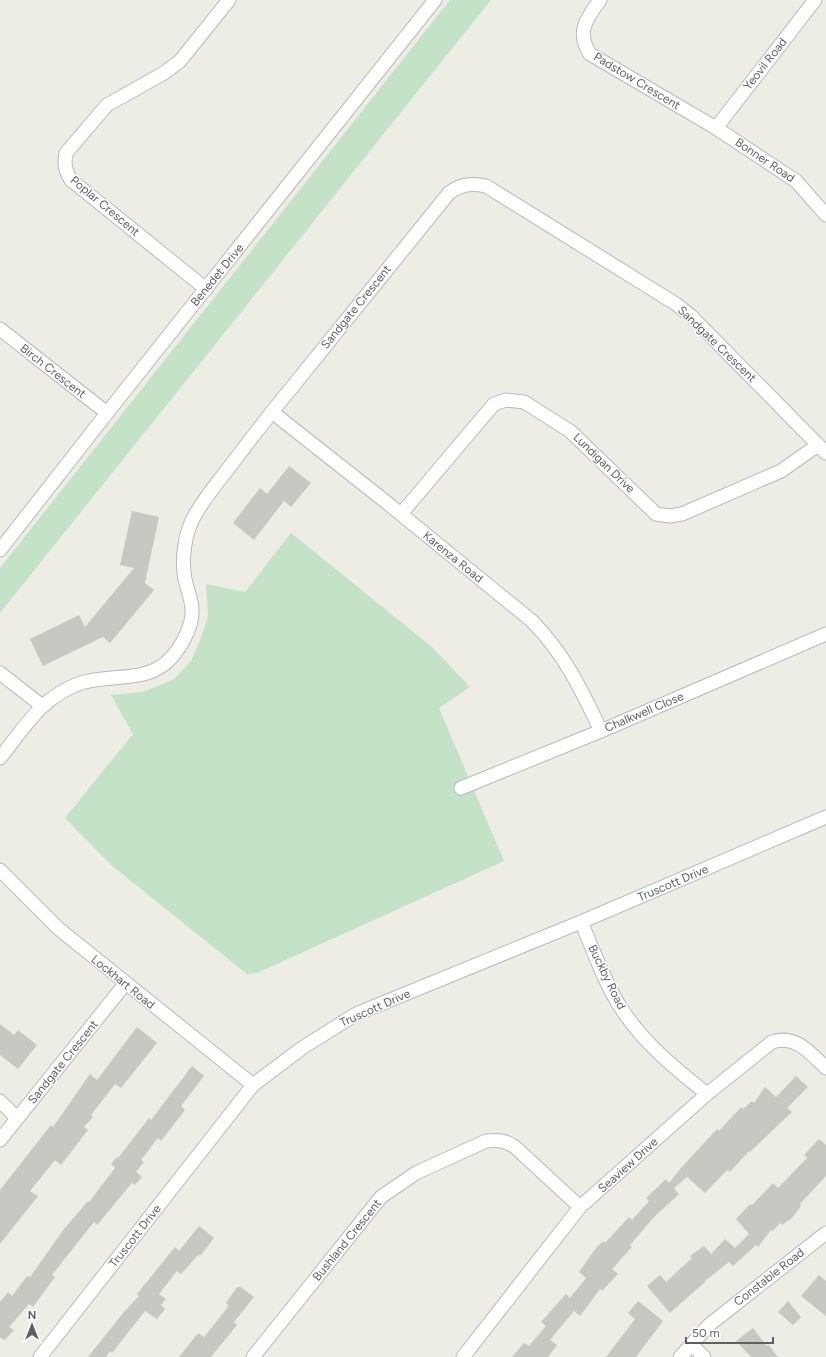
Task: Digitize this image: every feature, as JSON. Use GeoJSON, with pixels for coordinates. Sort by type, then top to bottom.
{"type":"FeatureCollection","features":[{"type":"Feature","properties":{"kind":"street","name":"Poplar Crescent"},"geometry":{"type":"LineString","coordinates":[[206,289],[71,180],[66,171],[64,162],[66,154],[98,114],[112,102],[164,73],[180,62],[229,0]]}},
{"type":"Feature","properties":{"kind":"street","name":"Benedet Drive"},"geometry":{"type":"LineString","coordinates":[[0,550],[435,0]]}},
{"type":"Feature","properties":{"kind":"street","name":"Padstow Crescent"},"geometry":{"type":"LineString","coordinates":[[600,0],[589,14],[584,28],[583,44],[590,54],[716,128]]}},
{"type":"Feature","properties":{"kind":"street","name":"Yeovil Road"},"geometry":{"type":"LineString","coordinates":[[716,128],[815,0]]}},
{"type":"Feature","properties":{"kind":"street","name":"Bonner Road"},"geometry":{"type":"LineString","coordinates":[[716,128],[796,181],[826,215]]}},
{"type":"Feature","properties":{"kind":"street","name":"Sandgate Crescent"},"geometry":{"type":"LineString","coordinates":[[0,758],[41,705],[62,692],[80,683],[102,678],[141,676],[160,669],[172,657],[183,640],[192,612],[184,576],[187,538],[194,517],[204,500],[272,412],[449,193],[458,186],[477,184],[486,186],[686,311],[822,449]]}},
{"type":"Feature","properties":{"kind":"street","name":"Birch Crescent"},"geometry":{"type":"LineString","coordinates":[[0,329],[107,413]]}},
{"type":"Feature","properties":{"kind":"street","name":"Lundigan Drive"},"geometry":{"type":"LineString","coordinates":[[401,514],[494,404],[506,400],[524,402],[570,431],[656,514],[670,516],[682,514],[781,471],[822,449]]}},
{"type":"Feature","properties":{"kind":"street","name":"Karenza Road"},"geometry":{"type":"LineString","coordinates":[[272,412],[401,514],[532,621],[549,639],[577,679],[601,731]]}},
{"type":"Feature","properties":{"kind":"street","name":"Chalkwell Close"},"geometry":{"type":"LineString","coordinates":[[461,788],[601,731],[826,634]]}},
{"type":"Feature","properties":{"kind":"street"},"geometry":{"type":"LineString","coordinates":[[0,673],[41,705]]}},
{"type":"Feature","properties":{"kind":"street","name":"Truscott Drive"},"geometry":{"type":"LineString","coordinates":[[40,1357],[253,1085],[308,1044],[356,1014],[581,922],[826,817]]}},
{"type":"Feature","properties":{"kind":"street","name":"Lockhart Road"},"geometry":{"type":"LineString","coordinates":[[0,870],[59,929],[125,984],[253,1085]]}},
{"type":"Feature","properties":{"kind":"street","name":"Buckby Road"},"geometry":{"type":"LineString","coordinates":[[581,922],[613,996],[622,1010],[640,1034],[664,1059],[707,1094]]}},
{"type":"Feature","properties":{"kind":"street","name":"Sandgate Crescent"},"geometry":{"type":"LineString","coordinates":[[0,1140],[125,984]]}},
{"type":"Feature","properties":{"kind":"street","name":"Seaview Drive"},"geometry":{"type":"LineString","coordinates":[[463,1357],[580,1207],[707,1094],[772,1042],[782,1038],[795,1042],[803,1047],[826,1068]]}},
{"type":"Feature","properties":{"kind":"street"},"geometry":{"type":"LineString","coordinates":[[0,1101],[17,1118]]}},
{"type":"Feature","properties":{"kind":"street","name":"Bushland Crescent"},"geometry":{"type":"LineString","coordinates":[[253,1357],[381,1197],[416,1173],[486,1141],[496,1140],[507,1142],[515,1147],[580,1207]]}},
{"type":"Feature","properties":{"kind":"street","name":"Constable Road"},"geometry":{"type":"LineString","coordinates":[[680,1357],[714,1321],[826,1233]]}},
{"type":"Feature","properties":{"kind":"street"},"geometry":{"type":"LineString","coordinates":[[691,1344],[704,1357]]}},
{"type":"Feature","properties":{"kind":"green space"},"geometry":{"type":"Polygon","coordinates":[[[450,0],[491,0],[0,613],[0,568],[450,0]]]}},
{"type":"Feature","properties":{"kind":"green space"},"geometry":{"type":"Polygon","coordinates":[[[291,533],[432,647],[470,687],[439,708],[504,861],[257,973],[247,974],[111,865],[65,818],[133,734],[111,695],[142,692],[173,680],[191,661],[201,638],[208,616],[206,584],[245,592],[291,533]]]}},
{"type":"Feature","properties":{"kind":"building"},"geometry":{"type":"Polygon","coordinates":[[[289,466],[311,483],[291,507],[284,501],[254,540],[233,523],[260,488],[267,494],[289,466]]]}},
{"type":"Feature","properties":{"kind":"building"},"geometry":{"type":"Polygon","coordinates":[[[132,511],[159,517],[145,583],[154,590],[110,643],[103,637],[43,666],[30,639],[79,615],[85,627],[134,568],[120,565],[132,511]]]}},
{"type":"Feature","properties":{"kind":"building"},"geometry":{"type":"Polygon","coordinates":[[[0,1024],[14,1035],[18,1030],[37,1045],[18,1069],[0,1055],[0,1024]]]}},
{"type":"Feature","properties":{"kind":"building"},"geometry":{"type":"Polygon","coordinates":[[[137,1027],[157,1043],[121,1088],[115,1084],[91,1115],[93,1117],[84,1127],[88,1130],[61,1165],[55,1160],[30,1191],[38,1196],[0,1244],[0,1190],[51,1125],[53,1127],[90,1074],[97,1080],[137,1027]]]}},
{"type":"Feature","properties":{"kind":"building"},"geometry":{"type":"Polygon","coordinates":[[[192,1066],[204,1076],[181,1106],[185,1110],[161,1141],[158,1138],[141,1160],[144,1162],[136,1172],[142,1177],[135,1185],[132,1183],[97,1225],[94,1222],[52,1275],[55,1277],[33,1307],[29,1304],[9,1327],[14,1330],[5,1340],[0,1338],[0,1302],[8,1292],[12,1296],[27,1276],[30,1277],[64,1229],[88,1201],[89,1202],[115,1168],[111,1164],[117,1157],[118,1158],[149,1118],[151,1120],[192,1066]]]}},
{"type":"Feature","properties":{"kind":"building"},"geometry":{"type":"Polygon","coordinates":[[[796,1076],[808,1087],[787,1108],[792,1112],[750,1152],[749,1151],[730,1172],[727,1170],[705,1193],[687,1177],[674,1188],[679,1194],[654,1217],[630,1245],[632,1247],[612,1269],[618,1274],[602,1291],[600,1289],[580,1316],[574,1311],[550,1340],[557,1345],[548,1357],[512,1357],[524,1343],[529,1346],[546,1326],[541,1322],[566,1294],[570,1298],[586,1278],[579,1272],[596,1248],[603,1241],[605,1243],[629,1217],[632,1220],[649,1201],[646,1198],[666,1179],[669,1183],[717,1129],[719,1131],[741,1107],[743,1109],[752,1101],[754,1103],[765,1087],[776,1097],[796,1076]]]}},
{"type":"Feature","properties":{"kind":"building"},"geometry":{"type":"Polygon","coordinates":[[[819,1139],[826,1145],[826,1176],[800,1204],[801,1206],[792,1218],[782,1225],[780,1223],[773,1231],[771,1230],[758,1247],[756,1245],[733,1266],[729,1262],[705,1281],[670,1313],[647,1286],[660,1275],[666,1282],[692,1258],[690,1256],[704,1246],[711,1254],[725,1239],[735,1248],[749,1234],[736,1219],[773,1183],[778,1188],[807,1158],[804,1155],[819,1139]]]}},
{"type":"Feature","properties":{"kind":"building"},"geometry":{"type":"Polygon","coordinates":[[[199,1226],[214,1238],[201,1255],[198,1255],[181,1274],[177,1271],[159,1294],[166,1299],[161,1305],[165,1309],[157,1319],[145,1311],[112,1353],[110,1351],[106,1357],[88,1357],[124,1312],[139,1296],[137,1294],[175,1247],[179,1251],[199,1226]]]}},
{"type":"Feature","properties":{"kind":"building"},"geometry":{"type":"Polygon","coordinates":[[[819,1275],[826,1281],[826,1316],[801,1296],[819,1275]]]}},
{"type":"Feature","properties":{"kind":"building"},"geometry":{"type":"Polygon","coordinates":[[[237,1287],[241,1287],[254,1297],[234,1322],[237,1325],[211,1357],[179,1357],[198,1333],[204,1337],[228,1307],[226,1303],[237,1287]]]}},
{"type":"Feature","properties":{"kind":"building"},"geometry":{"type":"Polygon","coordinates":[[[638,1301],[663,1321],[636,1357],[606,1357],[635,1319],[628,1313],[638,1301]]]}},
{"type":"Feature","properties":{"kind":"building"},"geometry":{"type":"Polygon","coordinates":[[[788,1301],[801,1317],[793,1325],[778,1312],[788,1301]]]}},
{"type":"Feature","properties":{"kind":"building"},"geometry":{"type":"Polygon","coordinates":[[[753,1328],[778,1357],[751,1357],[736,1341],[753,1328]]]}}]}
